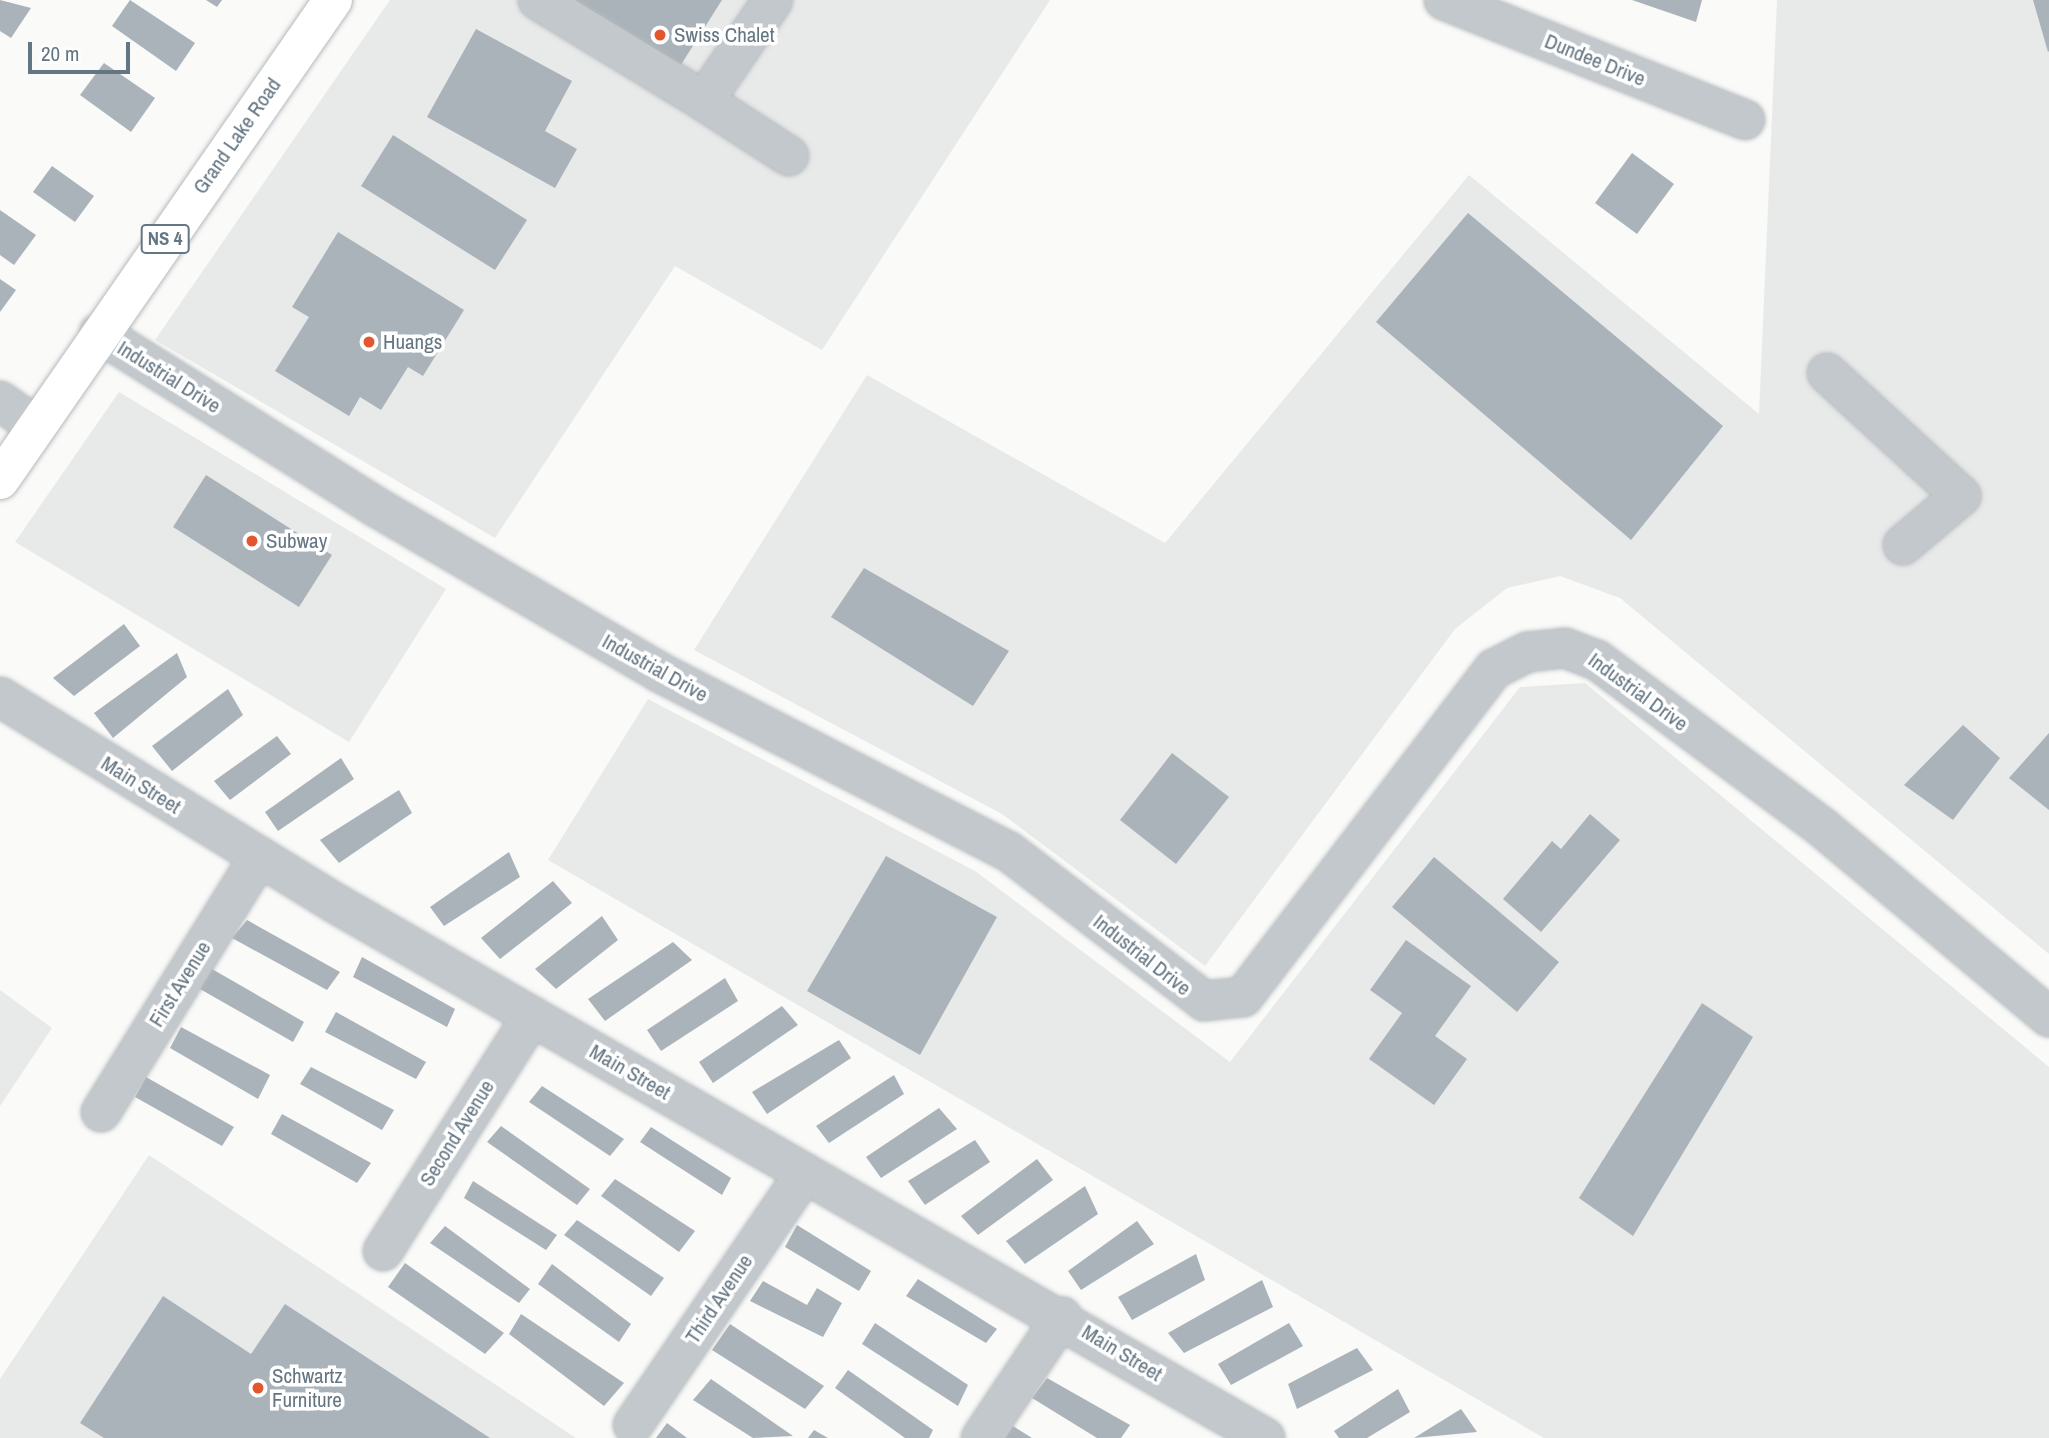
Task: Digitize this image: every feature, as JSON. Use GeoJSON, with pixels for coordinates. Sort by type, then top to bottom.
{"type":"FeatureCollection","features":[{"type":"Feature","properties":{"kind":"main road","name":"Grand Lake Road"},"geometry":{"type":"LineString","coordinates":[[0,480],[333,0]]}},
{"type":"Feature","properties":{"kind":"street"},"geometry":{"type":"LineString","coordinates":[[538,0],[789,156]]}},
{"type":"Feature","properties":{"kind":"street"},"geometry":{"type":"LineString","coordinates":[[704,101],[773,0]]}},
{"type":"Feature","properties":{"kind":"street","name":"Dundee Drive"},"geometry":{"type":"LineString","coordinates":[[1444,0],[1745,120]]}},
{"type":"Feature","properties":{"kind":"street","name":"Industrial Drive"},"geometry":{"type":"LineString","coordinates":[[99,334],[376,507],[659,672],[1008,850],[1204,1001],[1243,997],[1494,669],[1528,652],[1564,648],[1597,660],[1823,828],[2049,1017]]}},
{"type":"Feature","properties":{"kind":"street"},"geometry":{"type":"LineString","coordinates":[[1827,373],[1961,496],[1903,545]]}},
{"type":"Feature","properties":{"kind":"street"},"geometry":{"type":"LineString","coordinates":[[0,401],[37,427]]}},
{"type":"Feature","properties":{"kind":"street","name":"Main Street"},"geometry":{"type":"LineString","coordinates":[[0,697],[259,857],[805,1173],[1062,1317],[1265,1438]]}},
{"type":"Feature","properties":{"kind":"street","name":"First Avenue"},"geometry":{"type":"LineString","coordinates":[[101,1112],[259,857]]}},
{"type":"Feature","properties":{"kind":"street","name":"Second Avenue"},"geometry":{"type":"LineString","coordinates":[[383,1251],[532,1016]]}},
{"type":"Feature","properties":{"kind":"street","name":"Third Avenue"},"geometry":{"type":"LineString","coordinates":[[633,1425],[805,1173]]}},
{"type":"Feature","properties":{"kind":"street"},"geometry":{"type":"LineString","coordinates":[[981,1438],[1062,1317]]}},
{"type":"Feature","properties":{"kind":"shaded area"},"geometry":{"type":"Polygon","coordinates":[[[390,0],[1050,0],[822,350],[675,266],[495,538],[155,340],[390,0]]]}},
{"type":"Feature","properties":{"kind":"shaded area"},"geometry":{"type":"Polygon","coordinates":[[[1777,0],[2049,0],[2049,954],[1620,598],[1560,576],[1507,588],[1455,629],[1205,966],[1002,814],[694,650],[867,375],[1165,543],[1469,175],[1759,414],[1777,0]]]}},
{"type":"Feature","properties":{"kind":"shaded area"},"geometry":{"type":"Polygon","coordinates":[[[119,392],[446,589],[349,742],[15,542],[119,392]]]}},
{"type":"Feature","properties":{"kind":"shaded area"},"geometry":{"type":"Polygon","coordinates":[[[1585,683],[2049,1067],[2049,1438],[1544,1438],[548,860],[648,699],[975,871],[1230,1062],[1520,687],[1585,683]]]}},
{"type":"Feature","properties":{"kind":"shaded area"},"geometry":{"type":"Polygon","coordinates":[[[0,990],[52,1028],[0,1106],[0,990]]]}},
{"type":"Feature","properties":{"kind":"shaded area"},"geometry":{"type":"Polygon","coordinates":[[[149,1155],[576,1438],[0,1438],[0,1379],[149,1155]]]}},
{"type":"Feature","properties":{"kind":"building"},"geometry":{"type":"Polygon","coordinates":[[[0,0],[31,8],[11,38],[0,31],[0,0]]]}},
{"type":"Feature","properties":{"kind":"building"},"geometry":{"type":"Polygon","coordinates":[[[130,0],[195,43],[176,71],[112,26],[130,0]]]}},
{"type":"Feature","properties":{"kind":"building"},"geometry":{"type":"Polygon","coordinates":[[[206,0],[222,0],[217,7],[206,0]]]}},
{"type":"Feature","properties":{"kind":"building","name":"Swiss Chalet"},"geometry":{"type":"Polygon","coordinates":[[[564,0],[722,0],[677,71],[564,0]]]}},
{"type":"Feature","properties":{"kind":"building"},"geometry":{"type":"Polygon","coordinates":[[[1632,0],[1702,0],[1696,22],[1632,0]]]}},
{"type":"Feature","properties":{"kind":"building"},"geometry":{"type":"Polygon","coordinates":[[[2033,0],[2049,0],[2048,52],[2033,0]]]}},
{"type":"Feature","properties":{"kind":"building"},"geometry":{"type":"Polygon","coordinates":[[[476,29],[572,81],[545,131],[577,149],[555,188],[427,117],[476,29]]]}},
{"type":"Feature","properties":{"kind":"building"},"geometry":{"type":"Polygon","coordinates":[[[104,63],[155,98],[131,132],[80,95],[104,63]]]}},
{"type":"Feature","properties":{"kind":"building"},"geometry":{"type":"Polygon","coordinates":[[[393,135],[527,220],[495,270],[361,186],[393,135]]]}},
{"type":"Feature","properties":{"kind":"building"},"geometry":{"type":"Polygon","coordinates":[[[1632,153],[1674,184],[1637,234],[1595,203],[1632,153]]]}},
{"type":"Feature","properties":{"kind":"building"},"geometry":{"type":"Polygon","coordinates":[[[52,166],[94,196],[75,222],[33,192],[52,166]]]}},
{"type":"Feature","properties":{"kind":"building"},"geometry":{"type":"Polygon","coordinates":[[[0,210],[36,235],[14,265],[0,255],[0,210]]]}},
{"type":"Feature","properties":{"kind":"building"},"geometry":{"type":"Polygon","coordinates":[[[1468,213],[1723,426],[1631,540],[1376,322],[1468,213]]]}},
{"type":"Feature","properties":{"kind":"building","name":"Huangs"},"geometry":{"type":"Polygon","coordinates":[[[338,232],[464,310],[423,376],[408,367],[381,410],[360,397],[349,416],[275,371],[309,317],[292,307],[338,232]]]}},
{"type":"Feature","properties":{"kind":"building"},"geometry":{"type":"Polygon","coordinates":[[[0,279],[16,290],[0,312],[0,279]]]}},
{"type":"Feature","properties":{"kind":"building","name":"Subway"},"geometry":{"type":"Polygon","coordinates":[[[206,475],[332,555],[299,607],[173,527],[206,475]]]}},
{"type":"Feature","properties":{"kind":"building"},"geometry":{"type":"Polygon","coordinates":[[[864,568],[1009,651],[973,706],[831,617],[864,568]]]}},
{"type":"Feature","properties":{"kind":"building"},"geometry":{"type":"Polygon","coordinates":[[[124,624],[140,646],[74,696],[53,678],[124,624]]]}},
{"type":"Feature","properties":{"kind":"building"},"geometry":{"type":"Polygon","coordinates":[[[177,653],[187,677],[113,738],[94,713],[177,653]]]}},
{"type":"Feature","properties":{"kind":"building"},"geometry":{"type":"Polygon","coordinates":[[[228,689],[243,715],[172,771],[152,746],[228,689]]]}},
{"type":"Feature","properties":{"kind":"building"},"geometry":{"type":"Polygon","coordinates":[[[1963,725],[2000,758],[1953,820],[1904,785],[1963,725]]]}},
{"type":"Feature","properties":{"kind":"building"},"geometry":{"type":"Polygon","coordinates":[[[2049,733],[2049,810],[2009,778],[2049,733]]]}},
{"type":"Feature","properties":{"kind":"building"},"geometry":{"type":"Polygon","coordinates":[[[277,736],[291,754],[230,800],[214,781],[277,736]]]}},
{"type":"Feature","properties":{"kind":"building"},"geometry":{"type":"Polygon","coordinates":[[[1172,753],[1229,797],[1176,864],[1120,820],[1172,753]]]}},
{"type":"Feature","properties":{"kind":"building"},"geometry":{"type":"Polygon","coordinates":[[[341,758],[354,779],[278,831],[265,812],[341,758]]]}},
{"type":"Feature","properties":{"kind":"building"},"geometry":{"type":"Polygon","coordinates":[[[399,790],[412,813],[339,863],[320,840],[399,790]]]}},
{"type":"Feature","properties":{"kind":"building"},"geometry":{"type":"Polygon","coordinates":[[[1590,814],[1620,840],[1541,932],[1503,899],[1552,841],[1561,849],[1590,814]]]}},
{"type":"Feature","properties":{"kind":"building"},"geometry":{"type":"Polygon","coordinates":[[[509,852],[520,877],[444,926],[430,907],[509,852]]]}},
{"type":"Feature","properties":{"kind":"building"},"geometry":{"type":"Polygon","coordinates":[[[886,856],[997,917],[920,1055],[807,991],[886,856]]]}},
{"type":"Feature","properties":{"kind":"building"},"geometry":{"type":"Polygon","coordinates":[[[1434,857],[1559,962],[1517,1012],[1392,907],[1434,857]]]}},
{"type":"Feature","properties":{"kind":"building"},"geometry":{"type":"Polygon","coordinates":[[[553,881],[572,903],[500,959],[481,938],[553,881]]]}},
{"type":"Feature","properties":{"kind":"building"},"geometry":{"type":"Polygon","coordinates":[[[602,916],[618,940],[556,989],[535,969],[602,916]]]}},
{"type":"Feature","properties":{"kind":"building"},"geometry":{"type":"Polygon","coordinates":[[[247,920],[340,972],[327,990],[232,938],[247,920]]]}},
{"type":"Feature","properties":{"kind":"building"},"geometry":{"type":"Polygon","coordinates":[[[1406,940],[1471,986],[1435,1036],[1467,1059],[1434,1105],[1369,1059],[1402,1013],[1370,990],[1406,940]]]}},
{"type":"Feature","properties":{"kind":"building"},"geometry":{"type":"Polygon","coordinates":[[[673,942],[692,960],[605,1021],[588,999],[673,942]]]}},
{"type":"Feature","properties":{"kind":"building"},"geometry":{"type":"Polygon","coordinates":[[[362,957],[455,1009],[447,1027],[353,977],[362,957]]]}},
{"type":"Feature","properties":{"kind":"building"},"geometry":{"type":"Polygon","coordinates":[[[212,969],[304,1022],[293,1042],[200,989],[212,969]]]}},
{"type":"Feature","properties":{"kind":"building"},"geometry":{"type":"Polygon","coordinates":[[[725,978],[738,1001],[661,1051],[647,1030],[725,978]]]}},
{"type":"Feature","properties":{"kind":"building"},"geometry":{"type":"Polygon","coordinates":[[[1702,1003],[1753,1037],[1633,1236],[1579,1198],[1702,1003]]]}},
{"type":"Feature","properties":{"kind":"building"},"geometry":{"type":"Polygon","coordinates":[[[782,1006],[798,1025],[713,1083],[699,1062],[782,1006]]]}},
{"type":"Feature","properties":{"kind":"building"},"geometry":{"type":"Polygon","coordinates":[[[336,1012],[426,1062],[416,1079],[325,1032],[336,1012]]]}},
{"type":"Feature","properties":{"kind":"building"},"geometry":{"type":"Polygon","coordinates":[[[181,1027],[270,1075],[258,1099],[170,1048],[181,1027]]]}},
{"type":"Feature","properties":{"kind":"building"},"geometry":{"type":"Polygon","coordinates":[[[839,1040],[851,1058],[767,1114],[752,1092],[839,1040]]]}},
{"type":"Feature","properties":{"kind":"building"},"geometry":{"type":"Polygon","coordinates":[[[311,1067],[394,1110],[382,1130],[300,1084],[311,1067]]]}},
{"type":"Feature","properties":{"kind":"building"},"geometry":{"type":"Polygon","coordinates":[[[894,1075],[904,1094],[829,1143],[816,1126],[894,1075]]]}},
{"type":"Feature","properties":{"kind":"building"},"geometry":{"type":"Polygon","coordinates":[[[146,1077],[234,1127],[222,1146],[135,1097],[146,1077]]]}},
{"type":"Feature","properties":{"kind":"building"},"geometry":{"type":"Polygon","coordinates":[[[542,1086],[624,1139],[610,1156],[529,1102],[542,1086]]]}},
{"type":"Feature","properties":{"kind":"building"},"geometry":{"type":"Polygon","coordinates":[[[939,1108],[957,1129],[881,1178],[866,1157],[939,1108]]]}},
{"type":"Feature","properties":{"kind":"building"},"geometry":{"type":"Polygon","coordinates":[[[282,1114],[371,1163],[357,1183],[271,1134],[282,1114]]]}},
{"type":"Feature","properties":{"kind":"building"},"geometry":{"type":"Polygon","coordinates":[[[501,1126],[590,1189],[577,1205],[487,1142],[501,1126]]]}},
{"type":"Feature","properties":{"kind":"building"},"geometry":{"type":"Polygon","coordinates":[[[651,1127],[731,1178],[722,1195],[640,1142],[651,1127]]]}},
{"type":"Feature","properties":{"kind":"building"},"geometry":{"type":"Polygon","coordinates":[[[975,1140],[990,1162],[925,1205],[908,1181],[975,1140]]]}},
{"type":"Feature","properties":{"kind":"building"},"geometry":{"type":"Polygon","coordinates":[[[1037,1159],[1053,1180],[978,1235],[961,1216],[1037,1159]]]}},
{"type":"Feature","properties":{"kind":"building"},"geometry":{"type":"Polygon","coordinates":[[[615,1179],[695,1231],[679,1252],[601,1196],[615,1179]]]}},
{"type":"Feature","properties":{"kind":"building"},"geometry":{"type":"Polygon","coordinates":[[[473,1181],[557,1235],[546,1250],[464,1198],[473,1181]]]}},
{"type":"Feature","properties":{"kind":"building"},"geometry":{"type":"Polygon","coordinates":[[[1085,1186],[1098,1214],[1025,1264],[1006,1241],[1085,1186]]]}},
{"type":"Feature","properties":{"kind":"building"},"geometry":{"type":"Polygon","coordinates":[[[577,1220],[664,1278],[651,1296],[564,1235],[577,1220]]]}},
{"type":"Feature","properties":{"kind":"building"},"geometry":{"type":"Polygon","coordinates":[[[1137,1221],[1154,1244],[1081,1290],[1068,1271],[1137,1221]]]}},
{"type":"Feature","properties":{"kind":"building"},"geometry":{"type":"Polygon","coordinates":[[[797,1225],[871,1271],[859,1291],[785,1247],[797,1225]]]}},
{"type":"Feature","properties":{"kind":"building"},"geometry":{"type":"Polygon","coordinates":[[[445,1226],[530,1289],[519,1303],[430,1243],[445,1226]]]}},
{"type":"Feature","properties":{"kind":"building"},"geometry":{"type":"Polygon","coordinates":[[[1196,1254],[1205,1280],[1132,1320],[1118,1297],[1196,1254]]]}},
{"type":"Feature","properties":{"kind":"building"},"geometry":{"type":"Polygon","coordinates":[[[405,1263],[504,1333],[485,1354],[388,1287],[405,1263]]]}},
{"type":"Feature","properties":{"kind":"building"},"geometry":{"type":"Polygon","coordinates":[[[552,1264],[631,1324],[619,1342],[538,1284],[552,1264]]]}},
{"type":"Feature","properties":{"kind":"building"},"geometry":{"type":"Polygon","coordinates":[[[918,1279],[997,1329],[986,1343],[906,1296],[918,1279]]]}},
{"type":"Feature","properties":{"kind":"building"},"geometry":{"type":"Polygon","coordinates":[[[1262,1280],[1273,1307],[1184,1353],[1168,1333],[1262,1280]]]}},
{"type":"Feature","properties":{"kind":"building"},"geometry":{"type":"Polygon","coordinates":[[[763,1281],[807,1305],[817,1288],[842,1303],[823,1337],[750,1301],[763,1281]]]}},
{"type":"Feature","properties":{"kind":"building","name":"Schwartz Furniture"},"geometry":{"type":"Polygon","coordinates":[[[163,1296],[251,1354],[285,1304],[490,1438],[104,1438],[80,1423],[163,1296]]]}},
{"type":"Feature","properties":{"kind":"building"},"geometry":{"type":"Polygon","coordinates":[[[521,1314],[624,1383],[604,1406],[509,1334],[521,1314]]]}},
{"type":"Feature","properties":{"kind":"building"},"geometry":{"type":"Polygon","coordinates":[[[875,1323],[968,1385],[958,1406],[862,1344],[875,1323]]]}},
{"type":"Feature","properties":{"kind":"building"},"geometry":{"type":"Polygon","coordinates":[[[1289,1323],[1303,1346],[1231,1385],[1218,1364],[1289,1323]]]}},
{"type":"Feature","properties":{"kind":"building"},"geometry":{"type":"Polygon","coordinates":[[[730,1324],[824,1386],[805,1409],[712,1350],[730,1324]]]}},
{"type":"Feature","properties":{"kind":"building"},"geometry":{"type":"Polygon","coordinates":[[[1357,1348],[1373,1370],[1297,1409],[1288,1384],[1357,1348]]]}},
{"type":"Feature","properties":{"kind":"building"},"geometry":{"type":"Polygon","coordinates":[[[848,1370],[933,1430],[929,1438],[905,1438],[835,1388],[848,1370]]]}},
{"type":"Feature","properties":{"kind":"building"},"geometry":{"type":"Polygon","coordinates":[[[1047,1378],[1130,1425],[1121,1438],[1097,1438],[1032,1398],[1047,1378]]]}},
{"type":"Feature","properties":{"kind":"building"},"geometry":{"type":"Polygon","coordinates":[[[711,1379],[793,1436],[753,1438],[693,1400],[711,1379]]]}},
{"type":"Feature","properties":{"kind":"building"},"geometry":{"type":"Polygon","coordinates":[[[1398,1389],[1410,1412],[1367,1438],[1339,1438],[1334,1431],[1398,1389]]]}},
{"type":"Feature","properties":{"kind":"building"},"geometry":{"type":"Polygon","coordinates":[[[1461,1409],[1477,1432],[1414,1438],[1461,1409]]]}},
{"type":"Feature","properties":{"kind":"building"},"geometry":{"type":"Polygon","coordinates":[[[667,1423],[687,1438],[656,1438],[667,1423]]]}},
{"type":"Feature","properties":{"kind":"building"},"geometry":{"type":"Polygon","coordinates":[[[1013,1426],[1032,1438],[1005,1438],[1013,1426]]]}},
{"type":"Feature","properties":{"kind":"building"},"geometry":{"type":"Polygon","coordinates":[[[814,1430],[828,1438],[808,1438],[814,1430]]]}},
{"type":"Feature","properties":{"kind":"place","name":"Swiss Chalet"},"geometry":{"type":"Point","coordinates":[660,35]}},
{"type":"Feature","properties":{"kind":"place","name":"Huangs"},"geometry":{"type":"Point","coordinates":[369,342]}},
{"type":"Feature","properties":{"kind":"place","name":"Subway"},"geometry":{"type":"Point","coordinates":[252,541]}},
{"type":"Feature","properties":{"kind":"place","name":"Schwartz Furniture"},"geometry":{"type":"Point","coordinates":[258,1388]}}]}
